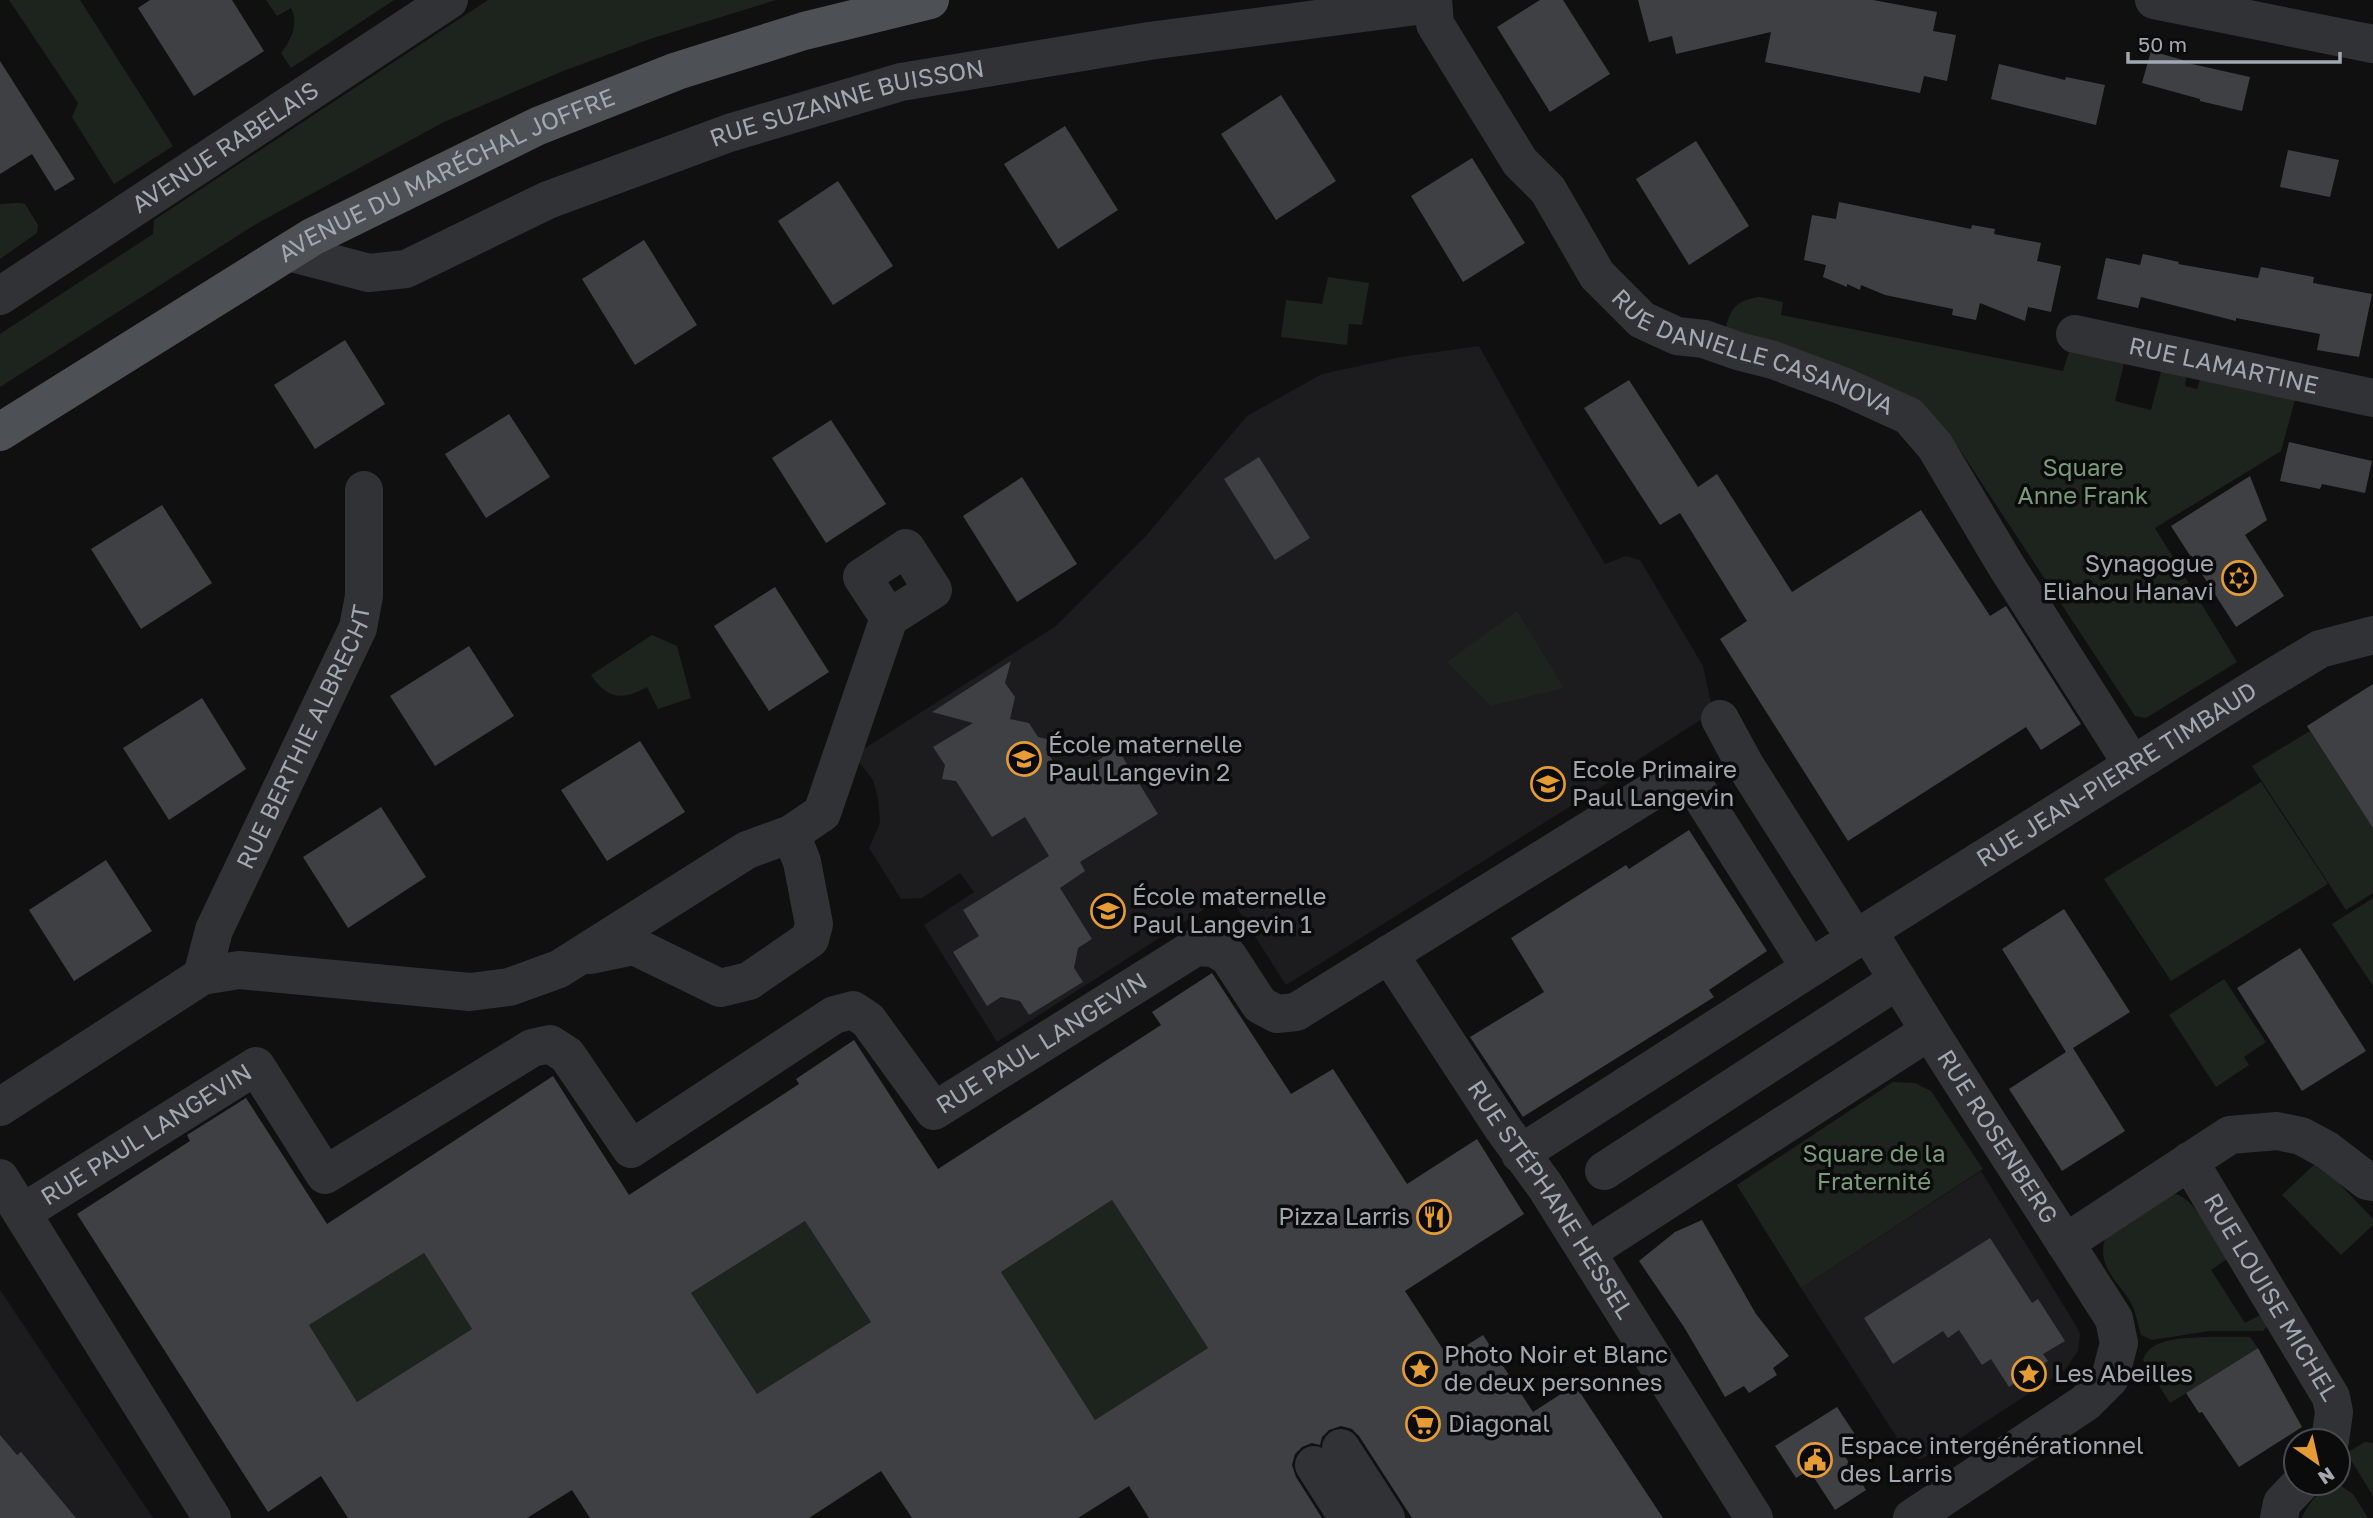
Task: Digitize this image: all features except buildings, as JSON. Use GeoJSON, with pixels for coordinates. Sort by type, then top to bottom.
{"type":"FeatureCollection","features":[{"type":"Feature","properties":{"kind":"main road","name":"AVENUE DU MARÉCHAL JOFFRE"},"geometry":{"type":"LineString","coordinates":[[0,432],[325,231],[538,126],[651,81],[804,31],[930,0]]}},
{"type":"Feature","properties":{"kind":"street","name":"AVENUE RABELAIS"},"geometry":{"type":"LineString","coordinates":[[0,296],[449,0]]}},
{"type":"Feature","properties":{"kind":"street"},"geometry":{"type":"LineString","coordinates":[[2154,0],[2373,44]]}},
{"type":"Feature","properties":{"kind":"street","name":"RUE SUZANNE BUISSON"},"geometry":{"type":"LineString","coordinates":[[289,252],[369,273],[405,270],[548,200],[729,134],[901,82],[1149,41],[1433,2]]}},
{"type":"Feature","properties":{"kind":"street","name":"RUE DANIELLE CASANOVA"},"geometry":{"type":"LineString","coordinates":[[1433,2],[1435,24],[1520,162],[1548,190],[1597,275],[1642,320],[1677,337],[1704,339],[1785,365],[1843,386],[1909,416],[1936,446],[2005,564],[2133,765]]}},
{"type":"Feature","properties":{"kind":"street","name":"RUE LAMARTINE"},"geometry":{"type":"LineString","coordinates":[[2076,334],[2373,398]]}},
{"type":"Feature","properties":{"kind":"street","name":"RUE BERTHIE ALBRECHT"},"geometry":{"type":"LineString","coordinates":[[202,976],[215,930],[358,628],[364,596],[364,490]]}},
{"type":"Feature","properties":{"kind":"street"},"geometry":{"type":"LineString","coordinates":[[0,1107],[202,976],[239,970],[470,992],[509,987],[559,970],[672,895],[747,850],[791,834],[822,813],[889,618]]}},
{"type":"Feature","properties":{"kind":"street","name":"RUE JEAN-PIERRE TIMBAUD"},"geometry":{"type":"LineString","coordinates":[[1520,1154],[1810,968],[2320,649],[2373,635]]}},
{"type":"Feature","properties":{"kind":"street","name":"RUE ROSENBERG"},"geometry":{"type":"LineString","coordinates":[[1720,719],[1745,765],[1862,936],[1898,980],[1928,1032],[1969,1091],[2114,1319],[2119,1343],[2110,1378],[2085,1403],[1912,1518]]}},
{"type":"Feature","properties":{"kind":"street","name":"RUE PAUL LANGEVIN"},"geometry":{"type":"LineString","coordinates":[[11,1220],[256,1066],[325,1175],[532,1048],[550,1044],[567,1055],[631,1149],[834,1015],[853,1010],[868,1020],[934,1111],[1196,947],[1213,948],[1228,957],[1261,1006],[1277,1014],[1296,1013],[1659,787],[1698,791],[1810,968]]}},
{"type":"Feature","properties":{"kind":"street"},"geometry":{"type":"LineString","coordinates":[[579,958],[634,946],[720,988],[749,981],[810,939],[814,923],[802,862],[791,834]]}},
{"type":"Feature","properties":{"kind":"street","name":"RUE STÉPHANE HESSEL"},"geometry":{"type":"LineString","coordinates":[[1389,954],[1520,1154],[1545,1186],[1754,1518]]}},
{"type":"Feature","properties":{"kind":"street"},"geometry":{"type":"LineString","coordinates":[[1604,1171],[1898,980]]}},
{"type":"Feature","properties":{"kind":"street"},"geometry":{"type":"LineString","coordinates":[[1587,1252],[1928,1032]]}},
{"type":"Feature","properties":{"kind":"street"},"geometry":{"type":"LineString","coordinates":[[2066,1243],[2230,1135],[2277,1131],[2301,1136],[2327,1150],[2367,1181],[2373,1182]]}},
{"type":"Feature","properties":{"kind":"street","name":"RUE LOUISE MICHEL"},"geometry":{"type":"LineString","coordinates":[[2189,1161],[2331,1397],[2334,1412],[2332,1427]]}},
{"type":"Feature","properties":{"kind":"street"},"geometry":{"type":"LineString","coordinates":[[0,1178],[11,1220],[204,1518]]}},
{"type":"Feature","properties":{"kind":"street"},"geometry":{"type":"LineString","coordinates":[[1348,1518],[1328,1456],[1386,1518]]}},
{"type":"Feature","properties":{"kind":"street"},"geometry":{"type":"LineString","coordinates":[[2279,1518],[2282,1503],[2288,1497]]}},
{"type":"Feature","properties":{"kind":"shaded area"},"geometry":{"type":"Polygon","coordinates":[[[1479,346],[1605,564],[1626,556],[1640,560],[1703,666],[1713,712],[1616,774],[1617,777],[1286,985],[1228,894],[997,1042],[924,925],[974,892],[960,873],[922,898],[901,899],[869,848],[880,823],[873,780],[859,762],[862,750],[1056,626],[1145,537],[1247,416],[1322,374],[1401,357],[1479,346]]]}},
{"type":"Feature","properties":{"kind":"shaded area"},"geometry":{"type":"Polygon","coordinates":[[[1981,1171],[2075,1324],[2080,1334],[2078,1351],[2065,1370],[1942,1450],[1920,1459],[1903,1447],[1801,1288],[1981,1171]]]}},
{"type":"Feature","properties":{"kind":"shaded area"},"geometry":{"type":"Polygon","coordinates":[[[0,1290],[153,1518],[0,1518],[0,1290]]]}},
{"type":"Feature","properties":{"kind":"green space"},"geometry":{"type":"Polygon","coordinates":[[[9,0],[80,0],[173,146],[114,184],[72,117],[78,103],[9,0]]]}},
{"type":"Feature","properties":{"kind":"green space"},"geometry":{"type":"Polygon","coordinates":[[[266,0],[394,0],[291,68],[281,53],[293,32],[291,8],[277,16],[266,0]]]}},
{"type":"Feature","properties":{"kind":"green space"},"geometry":{"type":"Polygon","coordinates":[[[488,0],[776,0],[653,38],[563,71],[444,122],[256,224],[0,387],[0,334],[153,234],[154,220],[488,0]]]}},
{"type":"Feature","properties":{"kind":"green space"},"geometry":{"type":"Polygon","coordinates":[[[0,204],[25,204],[38,225],[37,233],[0,259],[0,204]]]}},
{"type":"Feature","properties":{"kind":"green space"},"geometry":{"type":"Polygon","coordinates":[[[1328,277],[1369,283],[1362,325],[1349,324],[1347,345],[1281,337],[1286,300],[1322,304],[1328,277]]]}},
{"type":"Feature","properties":{"kind":"green space","name":"Square Anne Frank"},"geometry":{"type":"Polygon","coordinates":[[[1760,297],[1783,302],[1781,315],[2063,371],[2069,352],[2124,363],[2115,401],[2151,410],[2162,368],[2187,373],[2185,386],[2197,389],[2201,376],[2296,396],[2281,451],[2155,528],[2237,662],[2146,718],[2135,716],[1958,447],[1726,327],[1730,314],[1737,305],[1760,297]]]}},
{"type":"Feature","properties":{"kind":"green space"},"geometry":{"type":"Polygon","coordinates":[[[1517,611],[1564,688],[1491,706],[1447,662],[1517,611]]]}},
{"type":"Feature","properties":{"kind":"green space"},"geometry":{"type":"Polygon","coordinates":[[[652,635],[677,646],[691,698],[658,709],[647,687],[623,696],[616,695],[603,689],[591,675],[652,635]]]}},
{"type":"Feature","properties":{"kind":"green space"},"geometry":{"type":"Polygon","coordinates":[[[2310,731],[2362,810],[2373,804],[2373,893],[2346,910],[2252,766],[2310,731]]]}},
{"type":"Feature","properties":{"kind":"green space"},"geometry":{"type":"Polygon","coordinates":[[[2261,782],[2328,884],[2171,981],[2104,879],[2261,782]]]}},
{"type":"Feature","properties":{"kind":"green space"},"geometry":{"type":"Polygon","coordinates":[[[2373,898],[2373,986],[2332,924],[2373,898]]]}},
{"type":"Feature","properties":{"kind":"green space"},"geometry":{"type":"Polygon","coordinates":[[[2224,979],[2266,1042],[2244,1057],[2249,1065],[2216,1087],[2169,1015],[2224,979]]]}},
{"type":"Feature","properties":{"kind":"green space","name":"Square de la Fraternité"},"geometry":{"type":"Polygon","coordinates":[[[1893,1082],[1915,1083],[1931,1091],[1983,1169],[1801,1288],[1737,1185],[1893,1082]]]}},
{"type":"Feature","properties":{"kind":"green space"},"geometry":{"type":"Polygon","coordinates":[[[2318,1161],[2373,1219],[2373,1225],[2341,1255],[2282,1195],[2318,1161]]]}},
{"type":"Feature","properties":{"kind":"green space"},"geometry":{"type":"Polygon","coordinates":[[[2176,1194],[2198,1212],[2227,1259],[2211,1270],[2245,1323],[2262,1314],[2268,1325],[2263,1331],[2209,1331],[2152,1340],[2141,1335],[2131,1303],[2106,1265],[2103,1248],[2105,1238],[2165,1197],[2176,1194]]]}},
{"type":"Feature","properties":{"kind":"green space"},"geometry":{"type":"Polygon","coordinates":[[[1112,1200],[1208,1348],[1095,1420],[1001,1272],[1112,1200]]]}},
{"type":"Feature","properties":{"kind":"green space"},"geometry":{"type":"Polygon","coordinates":[[[805,1221],[871,1322],[757,1394],[691,1293],[805,1221]]]}},
{"type":"Feature","properties":{"kind":"green space"},"geometry":{"type":"Polygon","coordinates":[[[424,1253],[472,1329],[357,1402],[309,1325],[424,1253]]]}},
{"type":"Feature","properties":{"kind":"green space"},"geometry":{"type":"Polygon","coordinates":[[[2210,1337],[2250,1337],[2258,1348],[2170,1403],[2143,1360],[2147,1352],[2162,1342],[2210,1337]]]}},
{"type":"Feature","properties":{"kind":"green space"},"geometry":{"type":"Polygon","coordinates":[[[2365,1442],[2373,1443],[2373,1496],[2352,1462],[2352,1450],[2365,1442]]]}},
{"type":"Feature","properties":{"kind":"green space"},"geometry":{"type":"Polygon","coordinates":[[[2352,1493],[2368,1518],[2302,1518],[2316,1497],[2352,1497],[2352,1493]]]}},
{"type":"Feature","properties":{"kind":"place","name":"Synagogue Eliahou Hanavi"},"geometry":{"type":"Point","coordinates":[2239,578]}},
{"type":"Feature","properties":{"kind":"place","name":"École maternelle Paul Langevin 2"},"geometry":{"type":"Point","coordinates":[1024,759]}},
{"type":"Feature","properties":{"kind":"place","name":"Ecole Primaire Paul Langevin"},"geometry":{"type":"Point","coordinates":[1548,784]}},
{"type":"Feature","properties":{"kind":"place","name":"École maternelle Paul Langevin 1"},"geometry":{"type":"Point","coordinates":[1108,911]}},
{"type":"Feature","properties":{"kind":"place","name":"Pizza Larris"},"geometry":{"type":"Point","coordinates":[1434,1217]}},
{"type":"Feature","properties":{"kind":"place","name":"Photo Noir et Blanc de deux personnes"},"geometry":{"type":"Point","coordinates":[1420,1369]}},
{"type":"Feature","properties":{"kind":"place","name":"Les Abeilles"},"geometry":{"type":"Point","coordinates":[2029,1374]}},
{"type":"Feature","properties":{"kind":"place","name":"Diagonal"},"geometry":{"type":"Point","coordinates":[1423,1424]}},
{"type":"Feature","properties":{"kind":"place","name":"Espace intergénérationnel des Larris"},"geometry":{"type":"Point","coordinates":[1815,1460]}}]}
